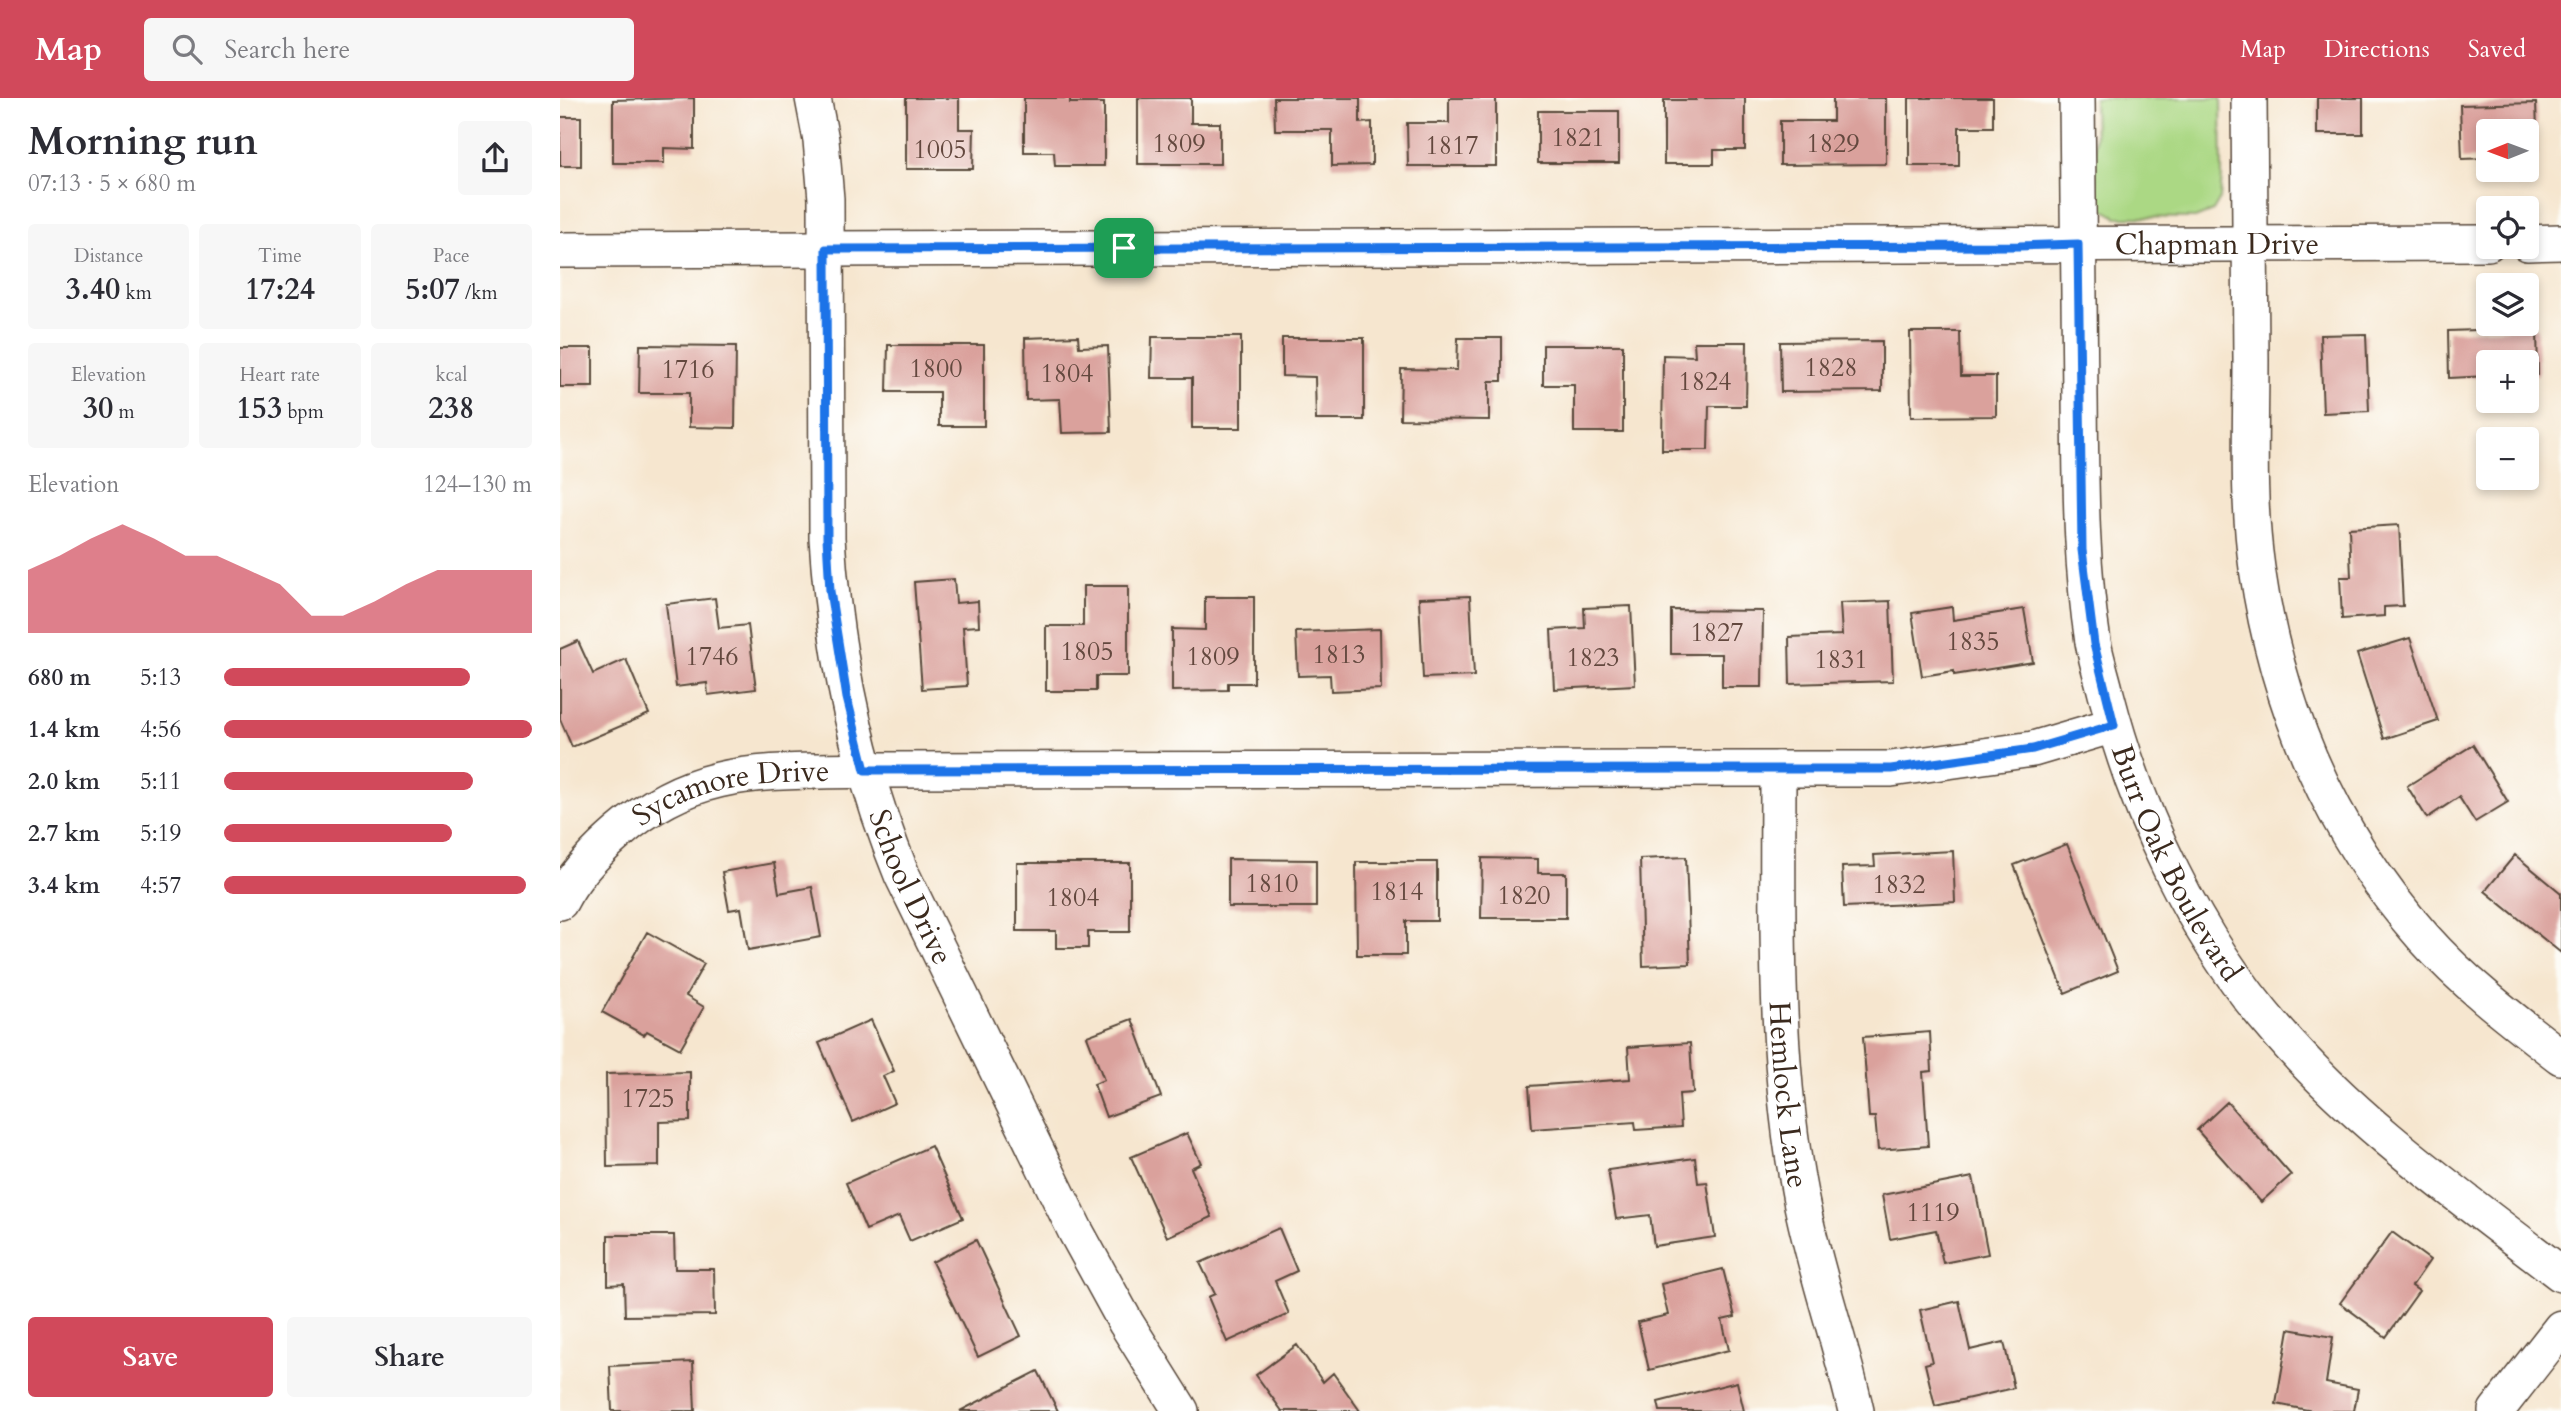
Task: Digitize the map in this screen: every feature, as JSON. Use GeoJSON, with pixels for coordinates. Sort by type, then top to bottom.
{"type":"FeatureCollection","features":[{"type":"Feature","properties":{"kind":"street","name":"School Drive"},"geometry":{"type":"LineString","coordinates":[[813,98],[821,140],[826,199],[827,538],[830,591],[847,698],[865,770],[902,875],[1064,1207],[1126,1323],[1181,1411]]}},
{"type":"Feature","properties":{"kind":"street","name":"Burr Oak Boulevard"},"geometry":{"type":"LineString","coordinates":[[2077,98],[2082,550],[2094,644],[2114,725],[2126,764],[2161,852],[2219,953],[2277,1032],[2353,1110],[2561,1274]]}},
{"type":"Feature","properties":{"kind":"street"},"geometry":{"type":"LineString","coordinates":[[2249,98],[2252,495],[2256,566],[2272,652],[2298,732],[2332,809],[2394,902],[2457,971],[2561,1057]]}},
{"type":"Feature","properties":{"kind":"street"},"geometry":{"type":"LineString","coordinates":[[2539,243],[2561,242]]}},
{"type":"Feature","properties":{"kind":"street","name":"Chapman Drive"},"geometry":{"type":"LineString","coordinates":[[560,250],[2476,243]]}},
{"type":"Feature","properties":{"kind":"street","name":"Sycamore Drive"},"geometry":{"type":"LineString","coordinates":[[560,902],[582,870],[606,843],[661,801],[694,785],[754,773],[865,770],[1891,769],[2033,749],[2114,725]]}},
{"type":"Feature","properties":{"kind":"street","name":"Hemlock Lane"},"geometry":{"type":"LineString","coordinates":[[1778,769],[1778,993],[1788,1118],[1801,1201],[1856,1411]]}},
{"type":"Feature","properties":{"kind":"street"},"geometry":{"type":"LineString","coordinates":[[2497,1411],[2561,1328]]}},
{"type":"Feature","properties":{"kind":"green space"},"geometry":{"type":"Polygon","coordinates":[[[2094,98],[2221,98],[2222,176],[2220,199],[2213,211],[2195,218],[2117,217],[2103,209],[2096,195],[2094,98]]]}},
{"type":"Feature","properties":{"kind":"building"},"geometry":{"type":"Polygon","coordinates":[[[694,98],[694,149],[664,148],[664,163],[613,163],[613,100],[694,98]]]}},
{"type":"Feature","properties":{"kind":"building"},"geometry":{"type":"Polygon","coordinates":[[[906,98],[959,98],[959,129],[974,129],[973,169],[906,169],[906,98]]]}},
{"type":"Feature","properties":{"kind":"building"},"geometry":{"type":"Polygon","coordinates":[[[1024,98],[1070,98],[1070,103],[1104,103],[1104,166],[1055,166],[1054,152],[1024,152],[1024,98]]]}},
{"type":"Feature","properties":{"kind":"building"},"geometry":{"type":"Polygon","coordinates":[[[1138,98],[1191,98],[1191,123],[1220,123],[1220,164],[1138,164],[1138,98]]]}},
{"type":"Feature","properties":{"kind":"building"},"geometry":{"type":"Polygon","coordinates":[[[1274,98],[1360,98],[1360,123],[1372,122],[1372,165],[1332,166],[1332,130],[1275,130],[1274,98]]]}},
{"type":"Feature","properties":{"kind":"building"},"geometry":{"type":"Polygon","coordinates":[[[1449,98],[1496,98],[1496,166],[1408,166],[1407,123],[1449,123],[1449,98]]]}},
{"type":"Feature","properties":{"kind":"building"},"geometry":{"type":"Polygon","coordinates":[[[1745,98],[1745,150],[1714,150],[1714,164],[1664,164],[1664,100],[1745,98]]]}},
{"type":"Feature","properties":{"kind":"building"},"geometry":{"type":"Polygon","coordinates":[[[1833,98],[1886,98],[1886,164],[1780,165],[1780,121],[1833,121],[1833,98]]]}},
{"type":"Feature","properties":{"kind":"building"},"geometry":{"type":"Polygon","coordinates":[[[1909,98],[1993,98],[1993,127],[1959,127],[1959,166],[1909,166],[1909,98]]]}},
{"type":"Feature","properties":{"kind":"building"},"geometry":{"type":"Polygon","coordinates":[[[2317,98],[2363,98],[2363,134],[2317,134],[2317,98]]]}},
{"type":"Feature","properties":{"kind":"building"},"geometry":{"type":"Polygon","coordinates":[[[2536,103],[2537,119],[2476,119],[2476,158],[2462,159],[2460,105],[2536,103]]]}},
{"type":"Feature","properties":{"kind":"building"},"geometry":{"type":"Polygon","coordinates":[[[1538,111],[1619,111],[1619,163],[1538,163],[1538,111]]]}},
{"type":"Feature","properties":{"kind":"building"},"geometry":{"type":"Polygon","coordinates":[[[560,117],[581,117],[581,166],[560,166],[560,117]]]}},
{"type":"Feature","properties":{"kind":"building"},"geometry":{"type":"Polygon","coordinates":[[[2476,330],[2476,336],[2537,336],[2537,350],[2476,350],[2476,377],[2449,378],[2448,331],[2476,330]]]}},
{"type":"Feature","properties":{"kind":"building"},"geometry":{"type":"Polygon","coordinates":[[[1910,332],[1960,332],[1961,376],[1996,376],[1996,416],[1911,417],[1910,332]]]}},
{"type":"Feature","properties":{"kind":"building"},"geometry":{"type":"Polygon","coordinates":[[[2366,334],[2369,411],[2323,413],[2320,335],[2366,334]]]}},
{"type":"Feature","properties":{"kind":"building"},"geometry":{"type":"Polygon","coordinates":[[[1078,336],[1079,347],[1108,346],[1111,432],[1062,433],[1060,399],[1026,400],[1025,338],[1078,336]]]}},
{"type":"Feature","properties":{"kind":"building"},"geometry":{"type":"Polygon","coordinates":[[[1152,337],[1241,337],[1241,428],[1192,428],[1192,378],[1151,378],[1152,337]]]}},
{"type":"Feature","properties":{"kind":"building"},"geometry":{"type":"Polygon","coordinates":[[[1282,338],[1364,338],[1364,420],[1316,420],[1315,377],[1282,376],[1282,338]]]}},
{"type":"Feature","properties":{"kind":"building"},"geometry":{"type":"Polygon","coordinates":[[[1458,338],[1502,338],[1502,381],[1489,381],[1489,420],[1400,419],[1401,369],[1457,370],[1458,338]]]}},
{"type":"Feature","properties":{"kind":"building"},"geometry":{"type":"Polygon","coordinates":[[[1882,341],[1882,391],[1781,392],[1780,342],[1882,341]]]}},
{"type":"Feature","properties":{"kind":"building"},"geometry":{"type":"Polygon","coordinates":[[[1694,342],[1747,342],[1746,406],[1709,406],[1708,450],[1662,450],[1663,355],[1695,356],[1694,342]]]}},
{"type":"Feature","properties":{"kind":"building"},"geometry":{"type":"Polygon","coordinates":[[[640,345],[736,346],[735,428],[689,427],[689,393],[639,393],[640,345]]]}},
{"type":"Feature","properties":{"kind":"building"},"geometry":{"type":"Polygon","coordinates":[[[888,345],[984,345],[984,426],[939,426],[939,392],[887,392],[888,345]]]}},
{"type":"Feature","properties":{"kind":"building"},"geometry":{"type":"Polygon","coordinates":[[[1543,345],[1623,345],[1623,432],[1574,432],[1574,385],[1543,385],[1543,345]]]}},
{"type":"Feature","properties":{"kind":"building"},"geometry":{"type":"Polygon","coordinates":[[[560,348],[593,348],[593,387],[560,387],[560,348]]]}},
{"type":"Feature","properties":{"kind":"building"},"geometry":{"type":"Polygon","coordinates":[[[2399,525],[2403,606],[2384,607],[2384,616],[2342,619],[2340,577],[2351,577],[2349,528],[2399,525]]]}},
{"type":"Feature","properties":{"kind":"building"},"geometry":{"type":"Polygon","coordinates":[[[954,579],[956,603],[978,601],[979,626],[963,627],[967,686],[922,689],[914,582],[954,579]]]}},
{"type":"Feature","properties":{"kind":"building"},"geometry":{"type":"Polygon","coordinates":[[[1083,586],[1128,586],[1128,676],[1096,676],[1096,691],[1046,691],[1046,626],[1083,626],[1083,586]]]}},
{"type":"Feature","properties":{"kind":"building"},"geometry":{"type":"Polygon","coordinates":[[[1470,596],[1474,676],[1423,678],[1419,598],[1470,596]]]}},
{"type":"Feature","properties":{"kind":"building"},"geometry":{"type":"Polygon","coordinates":[[[1205,597],[1254,597],[1254,683],[1228,683],[1228,690],[1172,691],[1172,629],[1205,630],[1205,597]]]}},
{"type":"Feature","properties":{"kind":"building"},"geometry":{"type":"Polygon","coordinates":[[[715,598],[719,628],[748,625],[756,689],[708,695],[707,683],[676,687],[666,604],[715,598]]]}},
{"type":"Feature","properties":{"kind":"building"},"geometry":{"type":"Polygon","coordinates":[[[1890,601],[1893,681],[1790,684],[1789,637],[1842,635],[1840,603],[1890,601]]]}},
{"type":"Feature","properties":{"kind":"building"},"geometry":{"type":"Polygon","coordinates":[[[1631,606],[1635,685],[1554,689],[1551,630],[1585,628],[1584,608],[1631,606]]]}},
{"type":"Feature","properties":{"kind":"building"},"geometry":{"type":"Polygon","coordinates":[[[1952,607],[1953,620],[2024,609],[2033,662],[1954,675],[1954,671],[1922,676],[1912,613],[1952,607]]]}},
{"type":"Feature","properties":{"kind":"building"},"geometry":{"type":"Polygon","coordinates":[[[1671,610],[1763,611],[1762,687],[1722,687],[1722,654],[1671,654],[1671,610]]]}},
{"type":"Feature","properties":{"kind":"building"},"geometry":{"type":"Polygon","coordinates":[[[1380,629],[1381,689],[1331,691],[1330,675],[1298,676],[1296,632],[1380,629]]]}},
{"type":"Feature","properties":{"kind":"building"},"geometry":{"type":"Polygon","coordinates":[[[2410,638],[2438,721],[2384,739],[2357,654],[2410,638]]]}},
{"type":"Feature","properties":{"kind":"building"},"geometry":{"type":"Polygon","coordinates":[[[578,641],[593,674],[626,659],[649,714],[572,747],[560,719],[560,649],[578,641]]]}},
{"type":"Feature","properties":{"kind":"building"},"geometry":{"type":"Polygon","coordinates":[[[2473,745],[2508,802],[2475,822],[2459,797],[2427,818],[2407,786],[2473,745]]]}},
{"type":"Feature","properties":{"kind":"building"},"geometry":{"type":"Polygon","coordinates":[[[2067,844],[2118,971],[2065,993],[2014,865],[2067,844]]]}},
{"type":"Feature","properties":{"kind":"building"},"geometry":{"type":"Polygon","coordinates":[[[1953,851],[1955,902],[1844,907],[1842,867],[1875,866],[1874,855],[1953,851]]]}},
{"type":"Feature","properties":{"kind":"building"},"geometry":{"type":"Polygon","coordinates":[[[2515,855],[2561,893],[2561,953],[2485,891],[2515,855]]]}},
{"type":"Feature","properties":{"kind":"building"},"geometry":{"type":"Polygon","coordinates":[[[1686,857],[1690,964],[1643,966],[1640,859],[1686,857]]]}},
{"type":"Feature","properties":{"kind":"building"},"geometry":{"type":"Polygon","coordinates":[[[1482,858],[1538,859],[1538,873],[1566,873],[1566,918],[1481,918],[1482,858]]]}},
{"type":"Feature","properties":{"kind":"building"},"geometry":{"type":"Polygon","coordinates":[[[1228,859],[1316,860],[1316,907],[1228,907],[1228,859]]]}},
{"type":"Feature","properties":{"kind":"building"},"geometry":{"type":"Polygon","coordinates":[[[1356,862],[1437,862],[1437,921],[1406,921],[1406,955],[1357,955],[1356,862]]]}},
{"type":"Feature","properties":{"kind":"building"},"geometry":{"type":"Polygon","coordinates":[[[774,863],[779,893],[812,887],[821,937],[748,950],[741,908],[729,910],[722,872],[774,863]]]}},
{"type":"Feature","properties":{"kind":"building"},"geometry":{"type":"Polygon","coordinates":[[[1017,863],[1130,863],[1130,932],[1088,932],[1088,948],[1056,948],[1056,931],[1017,931],[1017,863]]]}},
{"type":"Feature","properties":{"kind":"building"},"geometry":{"type":"Polygon","coordinates":[[[647,932],[704,964],[686,996],[704,1007],[680,1049],[647,1031],[644,1035],[602,1012],[647,932]]]}},
{"type":"Feature","properties":{"kind":"building"},"geometry":{"type":"Polygon","coordinates":[[[1132,1019],[1161,1097],[1106,1117],[1094,1084],[1104,1080],[1087,1036],[1132,1019]]]}},
{"type":"Feature","properties":{"kind":"building"},"geometry":{"type":"Polygon","coordinates":[[[871,1020],[894,1071],[883,1076],[895,1103],[853,1122],[819,1043],[871,1020]]]}},
{"type":"Feature","properties":{"kind":"building"},"geometry":{"type":"Polygon","coordinates":[[[1930,1032],[1932,1071],[1923,1072],[1928,1146],[1878,1150],[1875,1117],[1869,1117],[1863,1037],[1930,1032]]]}},
{"type":"Feature","properties":{"kind":"building"},"geometry":{"type":"Polygon","coordinates":[[[1690,1043],[1693,1093],[1679,1094],[1681,1127],[1636,1130],[1635,1122],[1532,1129],[1529,1086],[1630,1079],[1628,1047],[1690,1043]]]}},
{"type":"Feature","properties":{"kind":"building"},"geometry":{"type":"Polygon","coordinates":[[[690,1072],[690,1121],[659,1122],[659,1166],[607,1167],[606,1074],[690,1072]]]}},
{"type":"Feature","properties":{"kind":"building"},"geometry":{"type":"Polygon","coordinates":[[[2227,1102],[2291,1175],[2261,1202],[2197,1130],[2227,1102]]]}},
{"type":"Feature","properties":{"kind":"building"},"geometry":{"type":"Polygon","coordinates":[[[1187,1133],[1201,1163],[1191,1168],[1212,1217],[1167,1237],[1131,1157],[1187,1133]]]}},
{"type":"Feature","properties":{"kind":"building"},"geometry":{"type":"Polygon","coordinates":[[[931,1146],[963,1218],[910,1241],[899,1216],[866,1230],[846,1183],[931,1146]]]}},
{"type":"Feature","properties":{"kind":"building"},"geometry":{"type":"Polygon","coordinates":[[[1695,1158],[1698,1183],[1707,1182],[1715,1237],[1654,1246],[1650,1215],[1616,1219],[1608,1170],[1695,1158]]]}},
{"type":"Feature","properties":{"kind":"building"},"geometry":{"type":"Polygon","coordinates":[[[1973,1177],[1988,1254],[1943,1263],[1936,1230],[1890,1239],[1882,1195],[1973,1177]]]}},
{"type":"Feature","properties":{"kind":"building"},"geometry":{"type":"Polygon","coordinates":[[[1279,1228],[1297,1271],[1275,1281],[1289,1314],[1227,1342],[1208,1297],[1215,1294],[1200,1263],[1279,1228]]]}},
{"type":"Feature","properties":{"kind":"building"},"geometry":{"type":"Polygon","coordinates":[[[2392,1232],[2430,1260],[2412,1286],[2419,1291],[2386,1337],[2340,1303],[2392,1232]]]}},
{"type":"Feature","properties":{"kind":"building"},"geometry":{"type":"Polygon","coordinates":[[[608,1235],[674,1235],[675,1269],[714,1269],[715,1315],[625,1316],[624,1284],[608,1285],[608,1235]]]}},
{"type":"Feature","properties":{"kind":"building"},"geometry":{"type":"Polygon","coordinates":[[[976,1240],[1021,1336],[978,1357],[932,1262],[976,1240]]]}},
{"type":"Feature","properties":{"kind":"building"},"geometry":{"type":"Polygon","coordinates":[[[1723,1269],[1735,1317],[1722,1320],[1729,1350],[1649,1370],[1638,1322],[1668,1315],[1661,1284],[1723,1269]]]}},
{"type":"Feature","properties":{"kind":"building"},"geometry":{"type":"Polygon","coordinates":[[[1959,1301],[1970,1350],[2004,1342],[2014,1388],[1935,1406],[1925,1364],[1932,1362],[1920,1310],[1959,1301]]]}},
{"type":"Feature","properties":{"kind":"building"},"geometry":{"type":"Polygon","coordinates":[[[2289,1329],[2333,1337],[2326,1383],[2358,1389],[2354,1411],[2313,1411],[2276,1404],[2289,1329]]]}},
{"type":"Feature","properties":{"kind":"building"},"geometry":{"type":"Polygon","coordinates":[[[1297,1345],[1323,1382],[1333,1373],[1360,1411],[1282,1411],[1256,1375],[1297,1345]]]}},
{"type":"Feature","properties":{"kind":"building"},"geometry":{"type":"Polygon","coordinates":[[[693,1362],[695,1411],[612,1411],[610,1366],[693,1362]]]}},
{"type":"Feature","properties":{"kind":"building"},"geometry":{"type":"Polygon","coordinates":[[[1038,1371],[1058,1411],[960,1411],[1038,1371]]]}},
{"type":"Feature","properties":{"kind":"building"},"geometry":{"type":"Polygon","coordinates":[[[1737,1382],[1744,1411],[1660,1411],[1658,1402],[1737,1382]]]}},
{"type":"Feature","properties":{"kind":"route"},"geometry":{"type":"LineString","coordinates":[[2078,244],[2082,550],[2094,644],[2114,725],[2033,749],[1891,769],[865,770],[847,698],[830,591],[827,538],[826,249],[1124,248],[2078,244]]}}]}
